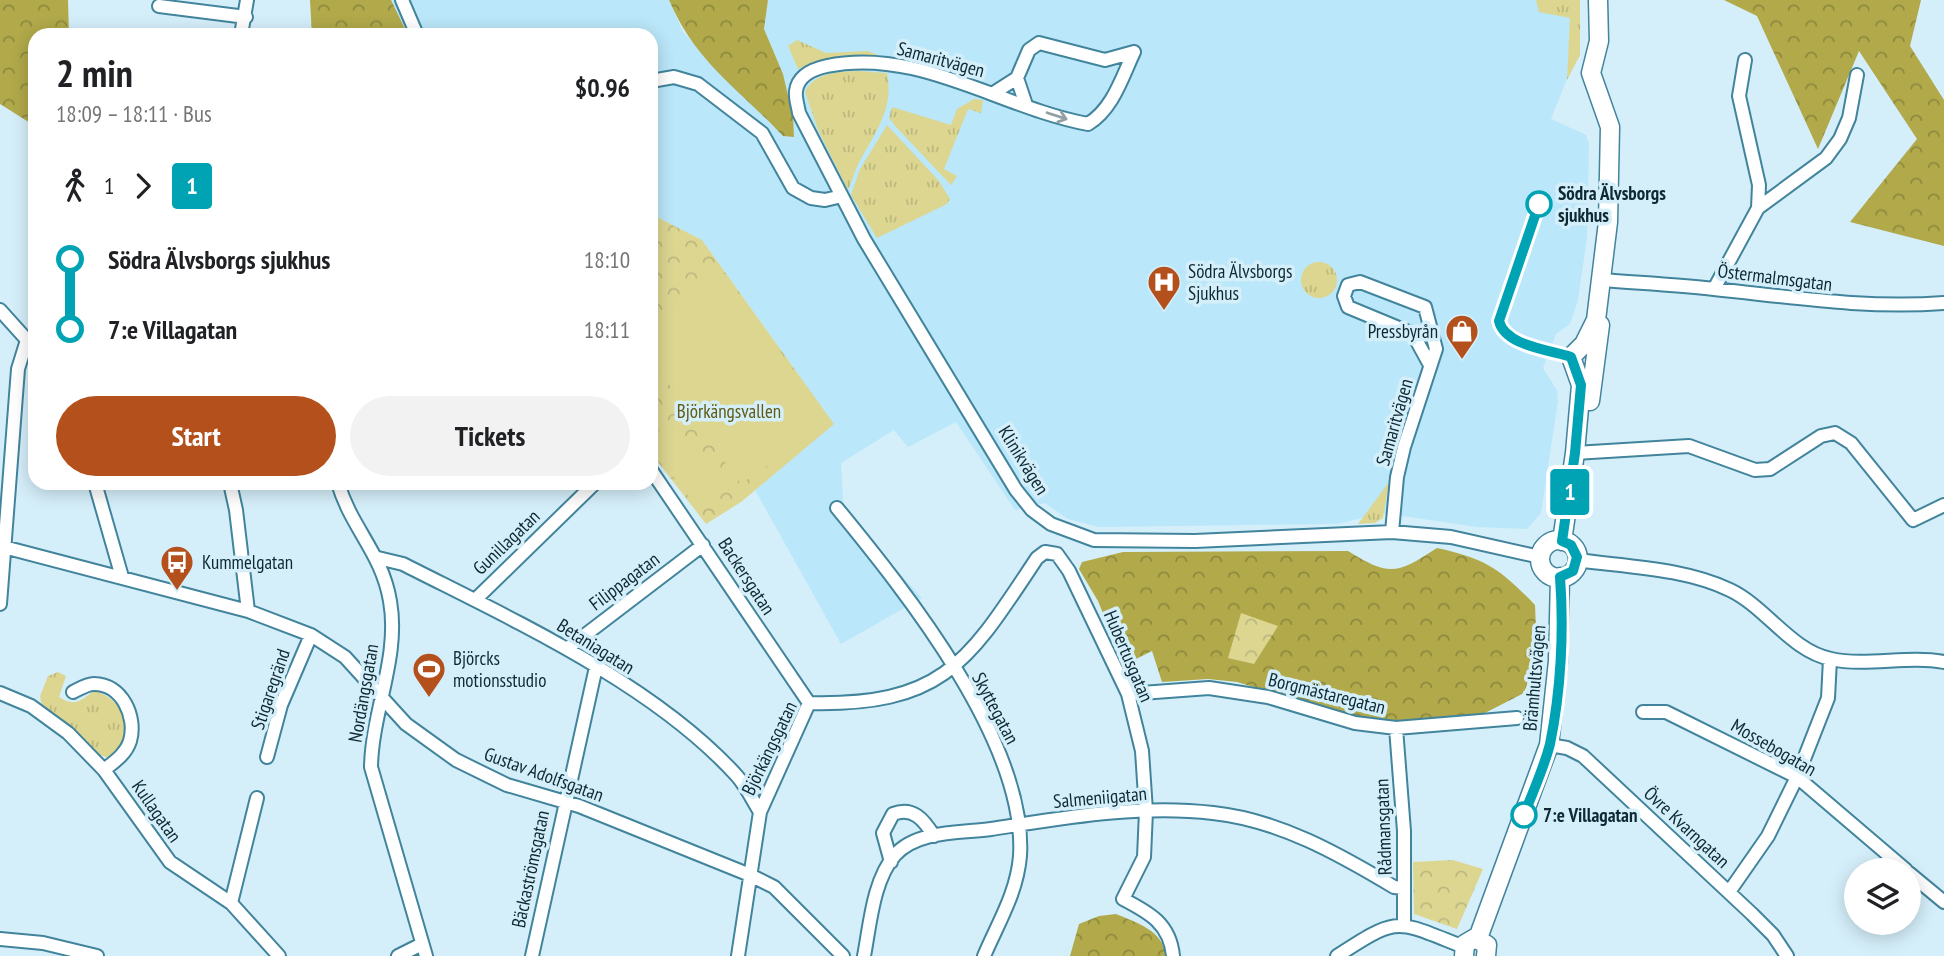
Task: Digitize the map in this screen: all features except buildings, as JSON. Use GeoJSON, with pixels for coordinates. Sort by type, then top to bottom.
{"type":"FeatureCollection","features":[{"type":"Feature","properties":{"kind":"street"},"geometry":{"type":"LineString","coordinates":[[243,28],[247,0]]}},
{"type":"Feature","properties":{"kind":"street"},"geometry":{"type":"LineString","coordinates":[[402,0],[414,28]]}},
{"type":"Feature","properties":{"kind":"street"},"geometry":{"type":"LineString","coordinates":[[1562,541],[1576,450],[1585,435],[1602,310],[1599,299],[1611,170],[1610,127],[1606,109],[1592,81],[1599,41],[1598,0]]}},
{"type":"Feature","properties":{"kind":"street"},"geometry":{"type":"LineString","coordinates":[[159,6],[246,17]]}},
{"type":"Feature","properties":{"kind":"street","name":"Samaritvägen"},"geometry":{"type":"LineString","coordinates":[[842,196],[799,113],[796,91],[802,78],[811,70],[848,62],[900,65],[1026,106],[1088,124],[1100,117],[1133,52],[1105,60],[1039,43],[1030,50],[1017,78],[992,94]]}},
{"type":"Feature","properties":{"kind":"street"},"geometry":{"type":"LineString","coordinates":[[1105,60],[1114,73],[1117,87]]}},
{"type":"Feature","properties":{"kind":"street"},"geometry":{"type":"LineString","coordinates":[[1745,60],[1739,96],[1759,185],[1758,208]]}},
{"type":"Feature","properties":{"kind":"street"},"geometry":{"type":"LineString","coordinates":[[1714,289],[1758,208],[1826,158],[1840,139],[1849,118],[1857,75]]}},
{"type":"Feature","properties":{"kind":"street"},"geometry":{"type":"LineString","coordinates":[[658,80],[674,77],[698,84],[762,133],[793,188],[811,198],[825,200],[842,196]]}},
{"type":"Feature","properties":{"kind":"street"},"geometry":{"type":"LineString","coordinates":[[1017,78],[1026,106]]}},
{"type":"Feature","properties":{"kind":"street","name":"Klinikvägen"},"geometry":{"type":"LineString","coordinates":[[842,196],[864,239],[1016,490],[1032,510],[1051,524],[1094,540],[1136,542],[1392,532],[1451,537],[1540,557]]}},
{"type":"Feature","properties":{"kind":"street","name":"Östermalmsgatan"},"geometry":{"type":"LineString","coordinates":[[1602,280],[1714,289],[1841,305],[1903,306],[1944,303]]}},
{"type":"Feature","properties":{"kind":"street"},"geometry":{"type":"LineString","coordinates":[[1360,282],[1425,307],[1429,315],[1413,334],[1349,307],[1344,296],[1348,285],[1360,282]]}},
{"type":"Feature","properties":{"kind":"street"},"geometry":{"type":"LineString","coordinates":[[0,310],[28,334]]}},
{"type":"Feature","properties":{"kind":"street","name":"Samaritvägen"},"geometry":{"type":"LineString","coordinates":[[1392,532],[1399,467],[1436,349],[1429,315]]}},
{"type":"Feature","properties":{"kind":"street","name":"Samaritvägen"},"geometry":{"type":"LineString","coordinates":[[1413,334],[1430,365]]}},
{"type":"Feature","properties":{"kind":"street"},"geometry":{"type":"LineString","coordinates":[[0,604],[2,547],[18,369],[28,347]]}},
{"type":"Feature","properties":{"kind":"street"},"geometry":{"type":"LineString","coordinates":[[1576,450],[1689,446],[1755,470],[1770,469],[1821,436],[1835,433],[1851,443],[1913,520],[1944,505]]}},
{"type":"Feature","properties":{"kind":"street","name":"Backersgatan"},"geometry":{"type":"LineString","coordinates":[[658,480],[778,661],[809,703]]}},
{"type":"Feature","properties":{"kind":"street"},"geometry":{"type":"LineString","coordinates":[[97,490],[122,577]]}},
{"type":"Feature","properties":{"kind":"street"},"geometry":{"type":"LineString","coordinates":[[232,490],[248,611]]}},
{"type":"Feature","properties":{"kind":"street","name":"Nordängsgatan"},"geometry":{"type":"LineString","coordinates":[[341,490],[355,523],[378,558],[390,602],[392,648],[372,735],[372,767],[424,950]]}},
{"type":"Feature","properties":{"kind":"street","name":"Gunillagatan"},"geometry":{"type":"LineString","coordinates":[[475,600],[588,490]]}},
{"type":"Feature","properties":{"kind":"street","name":"Skyttegatan"},"geometry":{"type":"LineString","coordinates":[[836,508],[905,590],[988,728],[1009,777],[1020,825],[1020,859],[1012,896],[984,956]]}},
{"type":"Feature","properties":{"kind":"street"},"geometry":{"type":"LineString","coordinates":[[1562,541],[1573,548],[1577,561],[1573,571],[1560,577],[1547,573],[1540,557],[1548,543],[1562,541]]}},
{"type":"Feature","properties":{"kind":"street","name":"Filippagatan"},"geometry":{"type":"LineString","coordinates":[[568,648],[703,545]]}},
{"type":"Feature","properties":{"kind":"street","name":"Gustav Adolfsgatan"},"geometry":{"type":"LineString","coordinates":[[2,547],[248,611],[311,635],[345,657],[414,730],[456,760],[508,785],[564,802],[750,875],[774,887],[843,956]]}},
{"type":"Feature","properties":{"kind":"street","name":"Hubertusgatan"},"geometry":{"type":"LineString","coordinates":[[953,669],[966,658],[1037,558],[1045,552],[1057,554],[1069,571],[1128,694],[1142,751],[1146,811],[1144,857],[1123,899],[1157,919],[1167,930],[1172,956]]}},
{"type":"Feature","properties":{"kind":"street","name":"Betaniagatan"},"geometry":{"type":"LineString","coordinates":[[378,558],[403,564],[568,648],[663,713],[709,749],[738,777],[760,812]]}},
{"type":"Feature","properties":{"kind":"street"},"geometry":{"type":"LineString","coordinates":[[1577,561],[1676,574],[1729,590],[1762,610],[1797,642],[1830,659],[1944,662]]}},
{"type":"Feature","properties":{"kind":"street","name":"Brämhultsvägen"},"geometry":{"type":"LineString","coordinates":[[1469,947],[1549,745],[1558,662],[1560,577]]}},
{"type":"Feature","properties":{"kind":"street","name":"Stigaregränd"},"geometry":{"type":"LineString","coordinates":[[267,757],[285,694],[311,635]]}},
{"type":"Feature","properties":{"kind":"street"},"geometry":{"type":"LineString","coordinates":[[1729,892],[1768,836],[1797,778],[1828,698],[1830,659]]}},
{"type":"Feature","properties":{"kind":"street","name":"Bäckaströmsgatan"},"geometry":{"type":"LineString","coordinates":[[532,956],[596,667]]}},
{"type":"Feature","properties":{"kind":"street","name":"Björkängsgatan"},"geometry":{"type":"LineString","coordinates":[[738,956],[760,812],[809,703],[844,704],[890,698],[925,686],[953,669]]}},
{"type":"Feature","properties":{"kind":"street"},"geometry":{"type":"LineString","coordinates":[[73,692],[86,685],[104,686],[115,692],[129,709],[132,720],[130,744],[104,770]]}},
{"type":"Feature","properties":{"kind":"street","name":"Borgmästaregatan"},"geometry":{"type":"LineString","coordinates":[[1128,694],[1209,688],[1268,697],[1355,723],[1396,728],[1517,718]]}},
{"type":"Feature","properties":{"kind":"street","name":"Kullagatan"},"geometry":{"type":"LineString","coordinates":[[0,693],[31,706],[57,725],[104,770],[170,862],[231,903],[279,956]]}},
{"type":"Feature","properties":{"kind":"street","name":"Mossebogatan"},"geometry":{"type":"LineString","coordinates":[[1643,712],[1666,712],[1797,778],[1892,858]]}},
{"type":"Feature","properties":{"kind":"street","name":"Rådmansgatan"},"geometry":{"type":"LineString","coordinates":[[1396,728],[1404,831],[1404,925]]}},
{"type":"Feature","properties":{"kind":"street","name":"Övre Kvarngatan"},"geometry":{"type":"LineString","coordinates":[[1549,745],[1567,748],[1583,756],[1773,935],[1787,956]]}},
{"type":"Feature","properties":{"kind":"street"},"geometry":{"type":"LineString","coordinates":[[231,903],[257,798]]}},
{"type":"Feature","properties":{"kind":"street","name":"Salmeniigatan"},"geometry":{"type":"LineString","coordinates":[[891,862],[910,844],[933,836],[1146,811],[1214,813],[1305,839],[1394,887],[1405,888]]}},
{"type":"Feature","properties":{"kind":"street"},"geometry":{"type":"LineString","coordinates":[[864,956],[878,894],[891,862],[883,833],[892,814],[911,812],[923,820],[933,836]]}},
{"type":"Feature","properties":{"kind":"street","name":"Mossebogatan"},"geometry":{"type":"LineString","coordinates":[[1921,883],[1944,902]]}},
{"type":"Feature","properties":{"kind":"street"},"geometry":{"type":"LineString","coordinates":[[1337,956],[1387,925],[1404,925],[1469,947],[1487,945],[1487,956]]}},
{"type":"Feature","properties":{"kind":"street"},"geometry":{"type":"LineString","coordinates":[[0,939],[43,943],[97,956]]}},
{"type":"Feature","properties":{"kind":"street"},"geometry":{"type":"LineString","coordinates":[[398,956],[424,950]]}},
{"type":"Feature","properties":{"kind":"shaded area","name":"Södra Älvsborgs Sjukhus"},"geometry":{"type":"Polygon","coordinates":[[[391,0],[669,0],[683,32],[783,136],[793,117],[783,74],[764,29],[768,0],[1573,0],[1572,66],[1551,119],[1586,135],[1589,144],[1587,238],[1578,300],[1570,324],[1556,334],[1543,368],[1557,390],[1558,401],[1541,513],[1527,529],[1477,527],[1382,513],[1337,524],[1099,527],[1068,519],[1045,503],[1015,510],[956,422],[908,447],[894,430],[841,463],[844,514],[922,598],[841,644],[755,490],[833,423],[702,240],[658,218],[658,28],[405,28],[391,0]]]}},
{"type":"Feature","properties":{"kind":"green space"},"geometry":{"type":"Polygon","coordinates":[[[0,0],[68,0],[69,28],[28,28],[28,122],[0,104],[0,0]]]}},
{"type":"Feature","properties":{"kind":"green space"},"geometry":{"type":"Polygon","coordinates":[[[310,0],[391,0],[405,28],[312,28],[310,0]]]}},
{"type":"Feature","properties":{"kind":"green space"},"geometry":{"type":"Polygon","coordinates":[[[669,0],[768,0],[764,29],[783,74],[793,117],[794,137],[783,136],[719,74],[692,41],[669,0]]]}},
{"type":"Feature","properties":{"kind":"green space"},"geometry":{"type":"Polygon","coordinates":[[[1536,0],[1580,0],[1580,55],[1567,80],[1570,18],[1539,12],[1536,0]]]}},
{"type":"Feature","properties":{"kind":"green space"},"geometry":{"type":"Polygon","coordinates":[[[1724,0],[1921,0],[1910,46],[1944,100],[1944,246],[1850,222],[1917,139],[1859,51],[1818,149],[1757,16],[1724,0]]]}},
{"type":"Feature","properties":{"kind":"green space"},"geometry":{"type":"Polygon","coordinates":[[[797,40],[826,53],[868,51],[878,55],[814,63],[798,69],[788,46],[797,40]]]}},
{"type":"Feature","properties":{"kind":"green space"},"geometry":{"type":"Polygon","coordinates":[[[858,71],[887,73],[888,97],[883,118],[848,190],[818,130],[805,92],[814,80],[820,77],[858,71]]]}},
{"type":"Feature","properties":{"kind":"green space"},"geometry":{"type":"Polygon","coordinates":[[[974,99],[983,100],[981,113],[968,109],[944,169],[957,176],[951,185],[889,118],[892,107],[951,125],[957,109],[974,99]]]}},
{"type":"Feature","properties":{"kind":"green space"},"geometry":{"type":"Polygon","coordinates":[[[887,125],[939,181],[950,199],[947,204],[877,238],[851,195],[860,169],[887,125]]]}},
{"type":"Feature","properties":{"kind":"green space","name":"Björkängsvallen"},"geometry":{"type":"Polygon","coordinates":[[[658,218],[702,240],[834,424],[741,502],[706,524],[658,462],[658,218]]]}},
{"type":"Feature","properties":{"kind":"green space"},"geometry":{"type":"Polygon","coordinates":[[[1319,262],[1331,268],[1337,280],[1331,292],[1319,298],[1307,292],[1301,280],[1307,268],[1319,262]]]}},
{"type":"Feature","properties":{"kind":"green space"},"geometry":{"type":"Polygon","coordinates":[[[722,271],[830,421],[741,484],[658,369],[658,317],[722,271]]]}},
{"type":"Feature","properties":{"kind":"green space"},"geometry":{"type":"Polygon","coordinates":[[[672,421],[723,490],[698,509],[658,456],[658,432],[672,421]]]}},
{"type":"Feature","properties":{"kind":"green space"},"geometry":{"type":"Polygon","coordinates":[[[1389,482],[1383,518],[1375,523],[1358,524],[1389,482]]]}},
{"type":"Feature","properties":{"kind":"green space"},"geometry":{"type":"Polygon","coordinates":[[[1437,548],[1468,556],[1492,567],[1535,605],[1537,654],[1524,693],[1483,714],[1404,724],[1356,718],[1237,682],[1208,679],[1162,682],[1152,651],[1124,665],[1098,601],[1079,569],[1082,562],[1123,552],[1348,551],[1374,565],[1393,569],[1412,563],[1437,548]]]}},
{"type":"Feature","properties":{"kind":"green space"},"geometry":{"type":"Polygon","coordinates":[[[1241,613],[1278,626],[1254,664],[1228,658],[1241,613]]]}},
{"type":"Feature","properties":{"kind":"green space"},"geometry":{"type":"Polygon","coordinates":[[[58,672],[66,676],[59,697],[69,702],[77,702],[94,691],[105,695],[121,711],[126,720],[125,741],[109,758],[100,755],[42,707],[40,696],[48,676],[58,672]]]}},
{"type":"Feature","properties":{"kind":"green space"},"geometry":{"type":"Polygon","coordinates":[[[1453,860],[1483,869],[1457,929],[1414,914],[1413,862],[1453,860]]]}},
{"type":"Feature","properties":{"kind":"green space"},"geometry":{"type":"Polygon","coordinates":[[[1116,914],[1155,934],[1164,947],[1165,956],[1070,956],[1079,924],[1099,916],[1116,914]]]}},
{"type":"Feature","properties":{"kind":"bus line","name":"1"},"geometry":{"type":"LineString","coordinates":[[1524,815],[1542,767],[1553,724],[1561,616],[1560,577],[1573,571],[1577,557],[1571,545],[1562,541],[1579,417],[1581,385],[1576,367],[1571,357],[1507,335],[1500,328],[1499,321],[1539,204]]}},
{"type":"Feature","properties":{"kind":"place","name":"Södra Älvsborgs sjukhus"},"geometry":{"type":"Point","coordinates":[1539,204]}},
{"type":"Feature","properties":{"kind":"place","name":"Södra Älvsborgs Sjukhus"},"geometry":{"type":"Point","coordinates":[1164,312]}},
{"type":"Feature","properties":{"kind":"place","name":"Pressbyrån"},"geometry":{"type":"Point","coordinates":[1462,361]}},
{"type":"Feature","properties":{"kind":"place","name":"Kummelgatan"},"geometry":{"type":"Point","coordinates":[177,592]}},
{"type":"Feature","properties":{"kind":"place","name":"Björcks motionsstudio"},"geometry":{"type":"Point","coordinates":[429,699]}},
{"type":"Feature","properties":{"kind":"place","name":"7:e Villagatan"},"geometry":{"type":"Point","coordinates":[1524,815]}}]}
